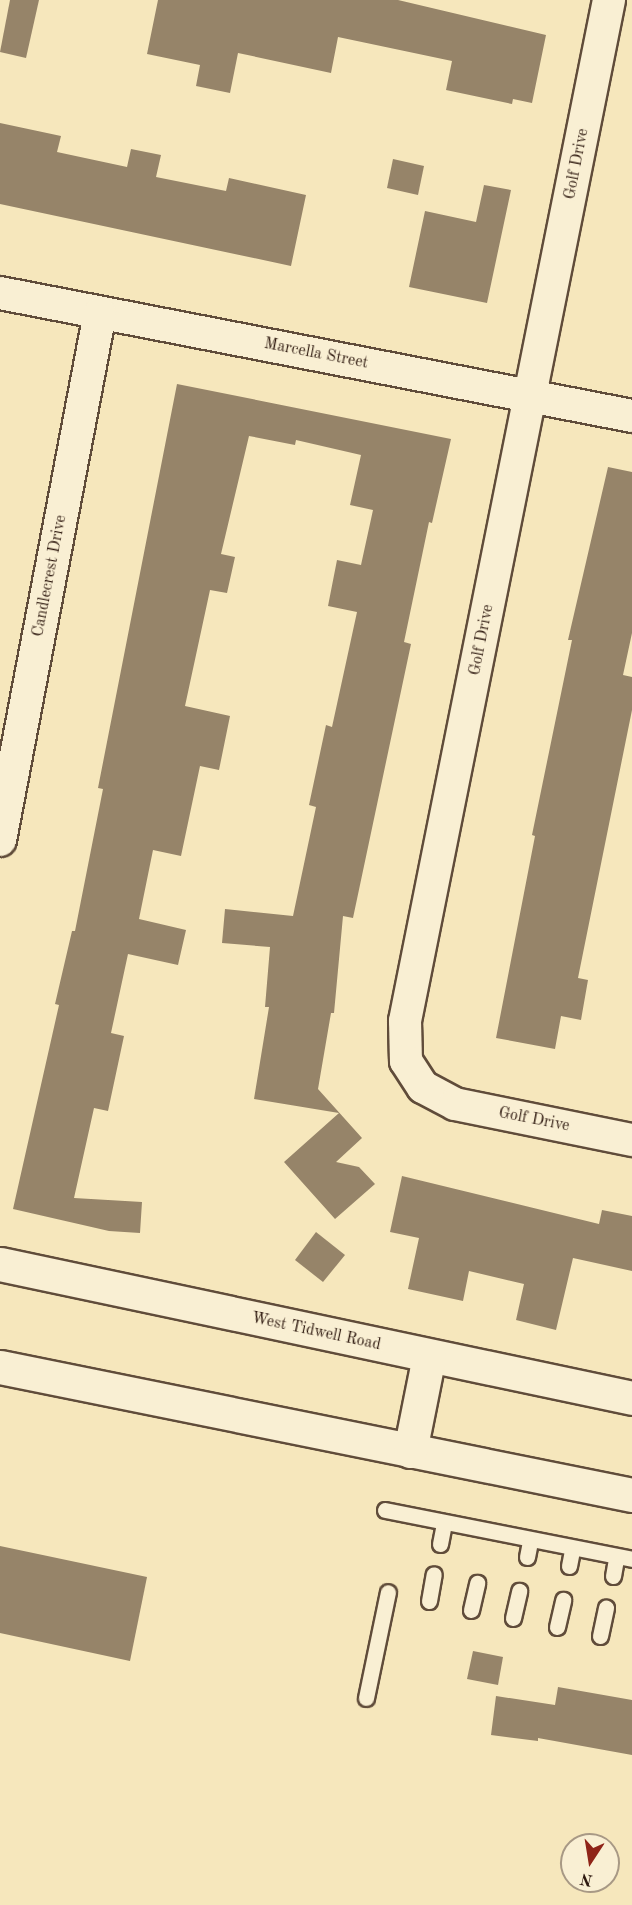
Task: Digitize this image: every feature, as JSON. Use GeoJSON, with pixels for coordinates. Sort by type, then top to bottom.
{"type":"FeatureCollection","features":[{"type":"Feature","properties":{"kind":"main road","name":"West Tidwell Road"},"geometry":{"type":"LineString","coordinates":[[0,1264],[632,1398]]}},
{"type":"Feature","properties":{"kind":"main road"},"geometry":{"type":"LineString","coordinates":[[410,1451],[429,1356]]}},
{"type":"Feature","properties":{"kind":"main road"},"geometry":{"type":"LineString","coordinates":[[0,1367],[632,1495]]}},
{"type":"Feature","properties":{"kind":"street","name":"Golf Drive"},"geometry":{"type":"LineString","coordinates":[[609,0],[405,1021],[406,1061],[423,1087],[455,1104],[621,1137]]}},
{"type":"Feature","properties":{"kind":"street","name":"Marcella Street"},"geometry":{"type":"LineString","coordinates":[[0,293],[632,416]]}},
{"type":"Feature","properties":{"kind":"street","name":"Candlecrest Drive"},"geometry":{"type":"LineString","coordinates":[[0,840],[100,313]]}},
{"type":"Feature","properties":{"kind":"lane"},"geometry":{"type":"LineString","coordinates":[[386,1510],[624,1559],[612,1576]]}},
{"type":"Feature","properties":{"kind":"lane"},"geometry":{"type":"LineString","coordinates":[[440,1544],[444,1522]]}},
{"type":"Feature","properties":{"kind":"lane"},"geometry":{"type":"LineString","coordinates":[[485,1548],[489,1532]]}},
{"type":"Feature","properties":{"kind":"lane"},"geometry":{"type":"LineString","coordinates":[[527,1557],[530,1541]]}},
{"type":"Feature","properties":{"kind":"lane"},"geometry":{"type":"LineString","coordinates":[[569,1566],[572,1550]]}},
{"type":"Feature","properties":{"kind":"lane"},"geometry":{"type":"LineString","coordinates":[[429,1600],[434,1574]]}},
{"type":"Feature","properties":{"kind":"lane"},"geometry":{"type":"LineString","coordinates":[[471,1610],[477,1583]]}},
{"type":"Feature","properties":{"kind":"lane"},"geometry":{"type":"LineString","coordinates":[[513,1618],[519,1591]]}},
{"type":"Feature","properties":{"kind":"lane"},"geometry":{"type":"LineString","coordinates":[[366,1698],[388,1592]]}},
{"type":"Feature","properties":{"kind":"lane"},"geometry":{"type":"LineString","coordinates":[[558,1627],[563,1600]]}},
{"type":"Feature","properties":{"kind":"lane"},"geometry":{"type":"LineString","coordinates":[[600,1636],[606,1608]]}},
{"type":"Feature","properties":{"kind":"building"},"geometry":{"type":"Polygon","coordinates":[[[10,0],[39,0],[26,58],[0,52],[10,0]]]}},
{"type":"Feature","properties":{"kind":"building"},"geometry":{"type":"Polygon","coordinates":[[[158,0],[398,0],[546,35],[532,103],[513,99],[512,104],[446,90],[452,61],[338,37],[331,73],[238,53],[230,93],[196,86],[200,65],[147,54],[158,0]]]}},
{"type":"Feature","properties":{"kind":"building"},"geometry":{"type":"Polygon","coordinates":[[[0,123],[61,136],[57,152],[127,167],[131,149],[161,155],[156,177],[226,191],[229,178],[306,195],[291,266],[0,204],[0,123]]]}},
{"type":"Feature","properties":{"kind":"building"},"geometry":{"type":"Polygon","coordinates":[[[393,159],[424,166],[418,195],[387,188],[393,159]]]}},
{"type":"Feature","properties":{"kind":"building"},"geometry":{"type":"Polygon","coordinates":[[[484,185],[511,190],[487,303],[409,287],[425,211],[476,222],[484,185]]]}},
{"type":"Feature","properties":{"kind":"building"},"geometry":{"type":"Polygon","coordinates":[[[177,384],[451,439],[432,523],[429,522],[404,642],[411,644],[353,918],[343,916],[334,1013],[331,1013],[318,1089],[362,1138],[336,1162],[359,1167],[375,1184],[335,1219],[284,1162],[339,1113],[254,1099],[269,1007],[265,1007],[270,947],[222,943],[225,909],[293,916],[316,807],[309,805],[326,725],[332,727],[357,612],[328,606],[337,560],[361,565],[373,510],[350,505],[361,455],[296,440],[295,445],[249,436],[221,554],[235,557],[227,593],[210,590],[185,706],[230,716],[219,770],[200,766],[181,856],[153,850],[139,919],[186,930],[178,965],[128,954],[111,1033],[124,1036],[108,1111],[94,1108],[74,1198],[142,1202],[140,1233],[109,1231],[13,1209],[59,1005],[55,1004],[72,931],[75,931],[103,789],[98,788],[177,384]]]}},
{"type":"Feature","properties":{"kind":"building"},"geometry":{"type":"Polygon","coordinates":[[[608,467],[632,472],[632,633],[623,675],[632,677],[632,710],[578,978],[588,980],[581,1020],[561,1016],[555,1049],[496,1038],[535,836],[532,835],[572,640],[568,640],[608,467]]]}},
{"type":"Feature","properties":{"kind":"building"},"geometry":{"type":"Polygon","coordinates":[[[402,1176],[599,1224],[602,1210],[632,1216],[632,1271],[573,1258],[556,1330],[516,1320],[524,1284],[469,1271],[463,1301],[408,1289],[419,1238],[390,1232],[402,1176]]]}},
{"type":"Feature","properties":{"kind":"building"},"geometry":{"type":"Polygon","coordinates":[[[316,1232],[345,1255],[323,1282],[295,1260],[316,1232]]]}},
{"type":"Feature","properties":{"kind":"building"},"geometry":{"type":"Polygon","coordinates":[[[0,1546],[147,1577],[130,1661],[0,1633],[0,1546]]]}},
{"type":"Feature","properties":{"kind":"building"},"geometry":{"type":"Polygon","coordinates":[[[473,1651],[503,1657],[498,1685],[467,1679],[473,1651]]]}},
{"type":"Feature","properties":{"kind":"building"},"geometry":{"type":"Polygon","coordinates":[[[558,1687],[632,1700],[632,1755],[538,1738],[538,1741],[491,1735],[496,1696],[555,1705],[558,1687]]]}}]}
